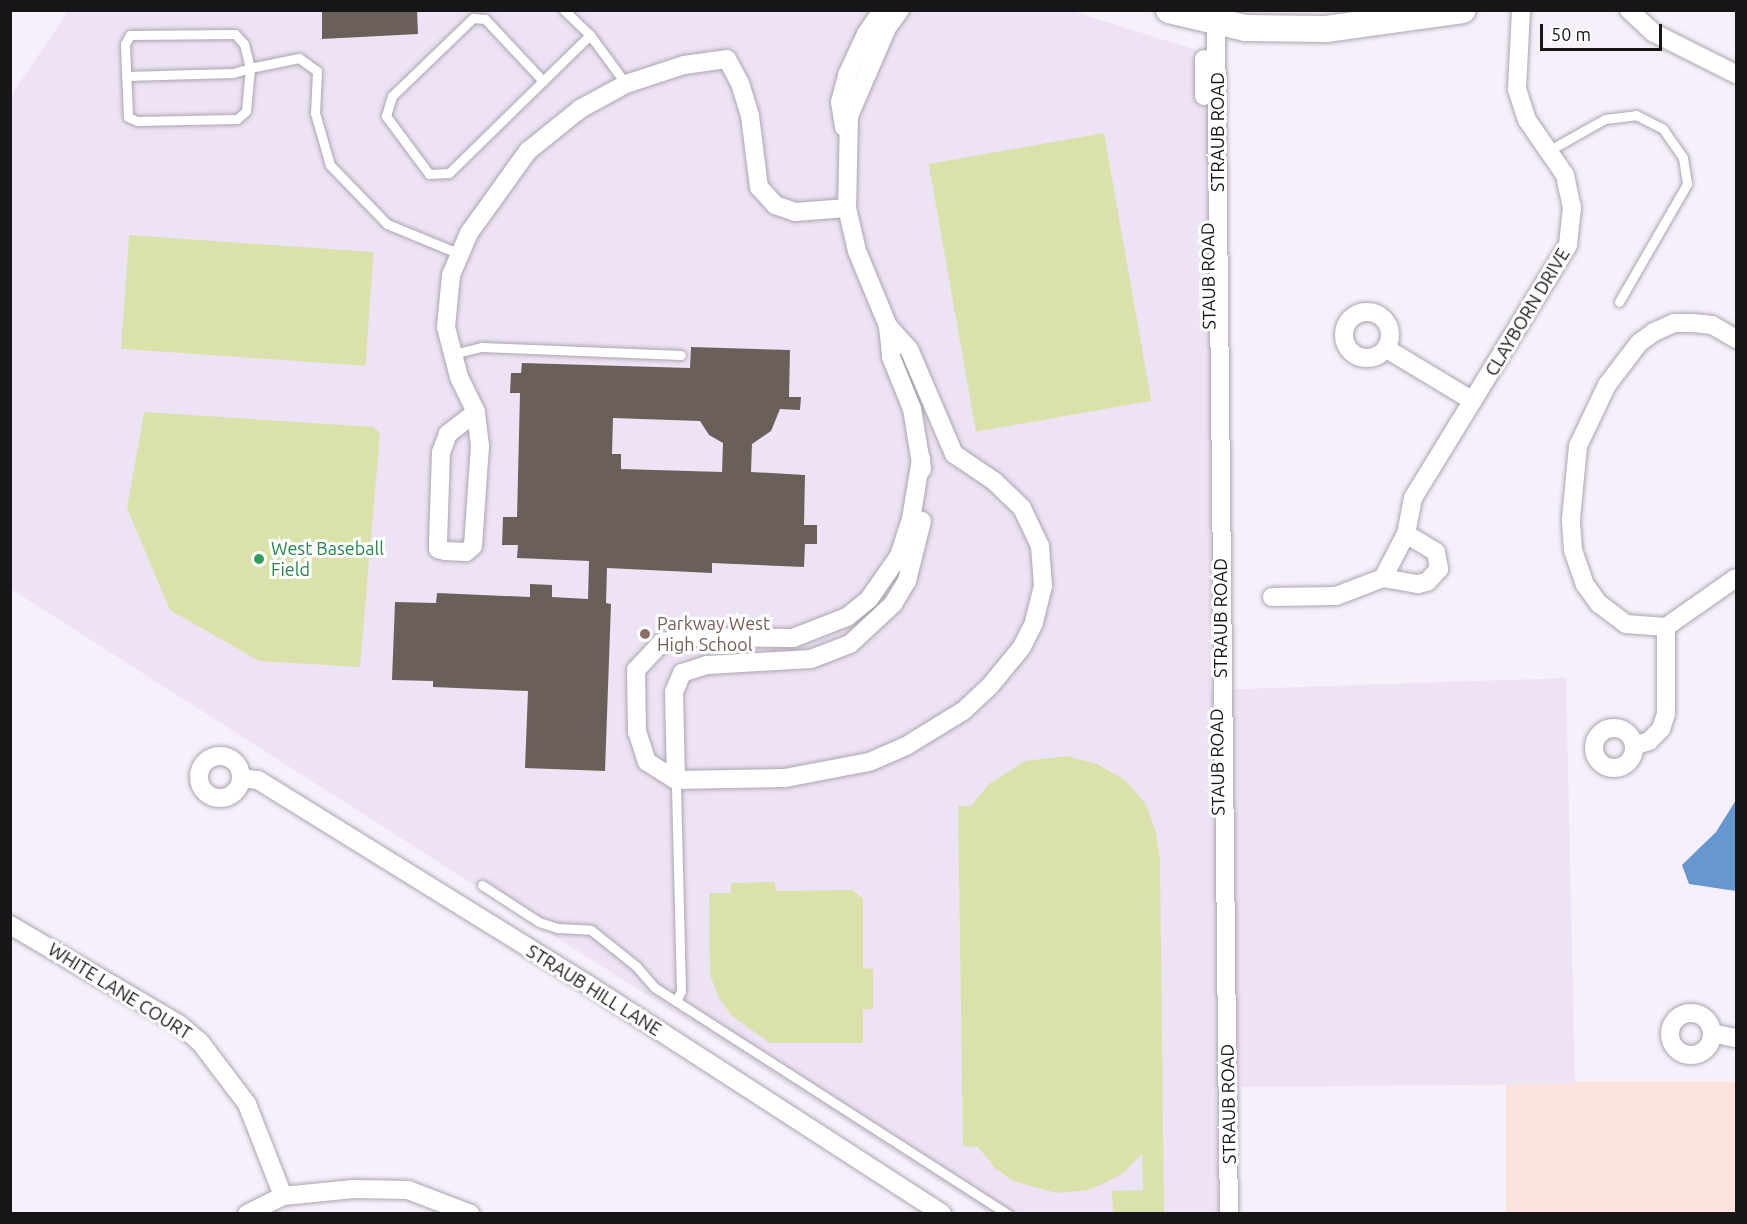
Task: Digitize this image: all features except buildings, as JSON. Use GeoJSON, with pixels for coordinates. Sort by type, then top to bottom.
{"type":"FeatureCollection","features":[{"type":"Feature","properties":{"kind":"main road"},"geometry":{"type":"LineString","coordinates":[[1169,10],[1245,28],[1326,29],[1463,10]]}},
{"type":"Feature","properties":{"kind":"street"},"geometry":{"type":"LineString","coordinates":[[676,780],[674,692],[682,673],[707,665],[811,659],[850,644],[892,604],[907,581],[922,522],[925,491],[921,459],[912,409],[891,357],[888,326],[857,251],[847,208],[847,139],[840,102],[866,34],[882,10]]}},
{"type":"Feature","properties":{"kind":"street"},"geometry":{"type":"LineString","coordinates":[[847,139],[858,89],[887,28],[900,10]]}},
{"type":"Feature","properties":{"kind":"street","name":"CLAYBORN DRIVE"},"geometry":{"type":"LineString","coordinates":[[1383,579],[1406,534],[1413,498],[1568,245],[1570,193],[1565,175],[1527,120],[1517,89],[1521,10]]}},
{"type":"Feature","properties":{"kind":"street"},"geometry":{"type":"LineString","coordinates":[[1629,10],[1654,33],[1737,74]]}},
{"type":"Feature","properties":{"kind":"street","name":"STRAUB ROAD"},"geometry":{"type":"LineString","coordinates":[[1216,22],[1227,1214]]}},
{"type":"Feature","properties":{"kind":"street"},"geometry":{"type":"LineString","coordinates":[[476,412],[448,434],[441,452],[438,549],[444,551],[466,552],[473,546],[480,446],[476,412],[453,354],[446,327],[451,275],[493,195],[528,151],[580,109],[626,84],[684,65],[727,59],[740,83],[750,117],[759,187],[775,205],[795,212],[847,208]]}},
{"type":"Feature","properties":{"kind":"street","name":"STAUB ROAD"},"geometry":{"type":"LineString","coordinates":[[1204,59],[1227,1214]]}},
{"type":"Feature","properties":{"kind":"street"},"geometry":{"type":"LineString","coordinates":[[1737,339],[1712,325],[1674,323],[1654,332],[1639,343],[1607,384],[1578,446],[1571,519],[1573,550],[1584,585],[1606,610],[1626,624],[1666,627],[1737,578]]}},
{"type":"Feature","properties":{"kind":"street"},"geometry":{"type":"LineString","coordinates":[[888,326],[909,349],[954,454],[994,481],[1022,508],[1040,546],[1043,586],[1034,623],[1022,647],[990,686],[963,711],[906,746],[869,762],[785,778],[676,780],[647,762],[637,732],[636,670],[662,642],[688,638],[793,638],[847,617],[869,599],[899,556],[911,519],[921,459]]}},
{"type":"Feature","properties":{"kind":"street"},"geometry":{"type":"LineString","coordinates":[[1386,349],[1473,401]]}},
{"type":"Feature","properties":{"kind":"street"},"geometry":{"type":"LineString","coordinates":[[1272,597],[1336,596],[1383,579],[1419,584],[1427,582],[1438,569],[1440,561],[1436,552],[1406,534]]}},
{"type":"Feature","properties":{"kind":"street"},"geometry":{"type":"LineString","coordinates":[[1634,746],[1649,741],[1661,729],[1666,714],[1666,627]]}},
{"type":"Feature","properties":{"kind":"street","name":"STRAUB HILL LANE"},"geometry":{"type":"LineString","coordinates":[[241,778],[258,780],[567,972],[942,1214]]}},
{"type":"Feature","properties":{"kind":"street","name":"WHITE LANE COURT"},"geometry":{"type":"LineString","coordinates":[[10,925],[172,1020],[200,1042],[247,1104],[283,1196]]}},
{"type":"Feature","properties":{"kind":"street"},"geometry":{"type":"LineString","coordinates":[[1712,1033],[1737,1038]]}},
{"type":"Feature","properties":{"kind":"street"},"geometry":{"type":"LineString","coordinates":[[247,1214],[283,1196],[331,1190],[408,1190],[471,1214]]}},
{"type":"Feature","properties":{"kind":"lane"},"geometry":{"type":"LineString","coordinates":[[564,10],[590,35],[626,84]]}},
{"type":"Feature","properties":{"kind":"lane"},"geometry":{"type":"LineString","coordinates":[[543,81],[485,19],[473,18],[392,96],[386,116],[429,174],[449,172],[543,81],[590,35]]}},
{"type":"Feature","properties":{"kind":"lane"},"geometry":{"type":"LineString","coordinates":[[235,34],[244,44],[250,68],[246,111],[237,119],[137,121],[128,117],[125,44],[130,35],[235,34]]}},
{"type":"Feature","properties":{"kind":"lane"},"geometry":{"type":"LineString","coordinates":[[126,76],[233,73],[299,58],[317,71],[315,113],[330,165],[387,224],[460,254]]}},
{"type":"Feature","properties":{"kind":"lane"},"geometry":{"type":"LineString","coordinates":[[1548,151],[1605,119],[1636,115],[1663,129],[1683,158],[1687,184],[1619,302]]}},
{"type":"Feature","properties":{"kind":"lane"},"geometry":{"type":"LineString","coordinates":[[453,354],[482,347],[681,355]]}},
{"type":"Feature","properties":{"kind":"lane"},"geometry":{"type":"LineString","coordinates":[[676,780],[681,991],[676,1001]]}},
{"type":"Feature","properties":{"kind":"lane"},"geometry":{"type":"LineString","coordinates":[[482,885],[539,922],[558,928],[591,930],[676,1001],[1008,1214]]}},
{"type":"Feature","properties":{"kind":"shaded area","name":"Parkway West High School"},"geometry":{"type":"Polygon","coordinates":[[[69,10],[1068,10],[1200,51],[1209,60],[1211,70],[1210,690],[1566,678],[1575,1084],[1216,1087],[1219,1213],[988,1213],[11,589],[10,97],[69,10]]]}},
{"type":"Feature","properties":{"kind":"shaded area"},"geometry":{"type":"Polygon","coordinates":[[[1506,1082],[1736,1082],[1736,1213],[1506,1213],[1506,1082]]]}},
{"type":"Feature","properties":{"kind":"green space"},"geometry":{"type":"Polygon","coordinates":[[[1104,133],[1151,401],[976,432],[929,164],[1104,133]]]}},
{"type":"Feature","properties":{"kind":"green space"},"geometry":{"type":"Polygon","coordinates":[[[129,235],[373,252],[365,366],[121,349],[129,235]]]}},
{"type":"Feature","properties":{"kind":"green space","name":"West Baseball Field"},"geometry":{"type":"Polygon","coordinates":[[[144,412],[373,427],[380,433],[360,667],[259,661],[170,610],[127,508],[144,412]]]}},
{"type":"Feature","properties":{"kind":"green space"},"geometry":{"type":"Polygon","coordinates":[[[1067,756],[1097,764],[1126,781],[1146,804],[1156,833],[1160,860],[1164,1213],[1113,1213],[1112,1191],[1143,1190],[1142,1154],[1123,1173],[1105,1183],[1088,1190],[1056,1193],[1013,1181],[995,1168],[978,1147],[963,1146],[958,806],[971,806],[989,784],[1025,761],[1067,756]]]}},
{"type":"Feature","properties":{"kind":"green space"},"geometry":{"type":"Polygon","coordinates":[[[775,882],[776,891],[853,890],[863,899],[863,968],[873,969],[873,1009],[863,1009],[863,1043],[770,1043],[732,1016],[719,998],[710,975],[709,893],[731,893],[731,883],[775,882]]]}},
{"type":"Feature","properties":{"kind":"water"},"geometry":{"type":"Polygon","coordinates":[[[1736,800],[1736,891],[1689,884],[1682,865],[1716,832],[1736,800]]]}},
{"type":"Feature","properties":{"kind":"place","name":"West Baseball Field"},"geometry":{"type":"Point","coordinates":[259,559]}},
{"type":"Feature","properties":{"kind":"place","name":"Parkway West High School"},"geometry":{"type":"Point","coordinates":[645,634]}}]}
